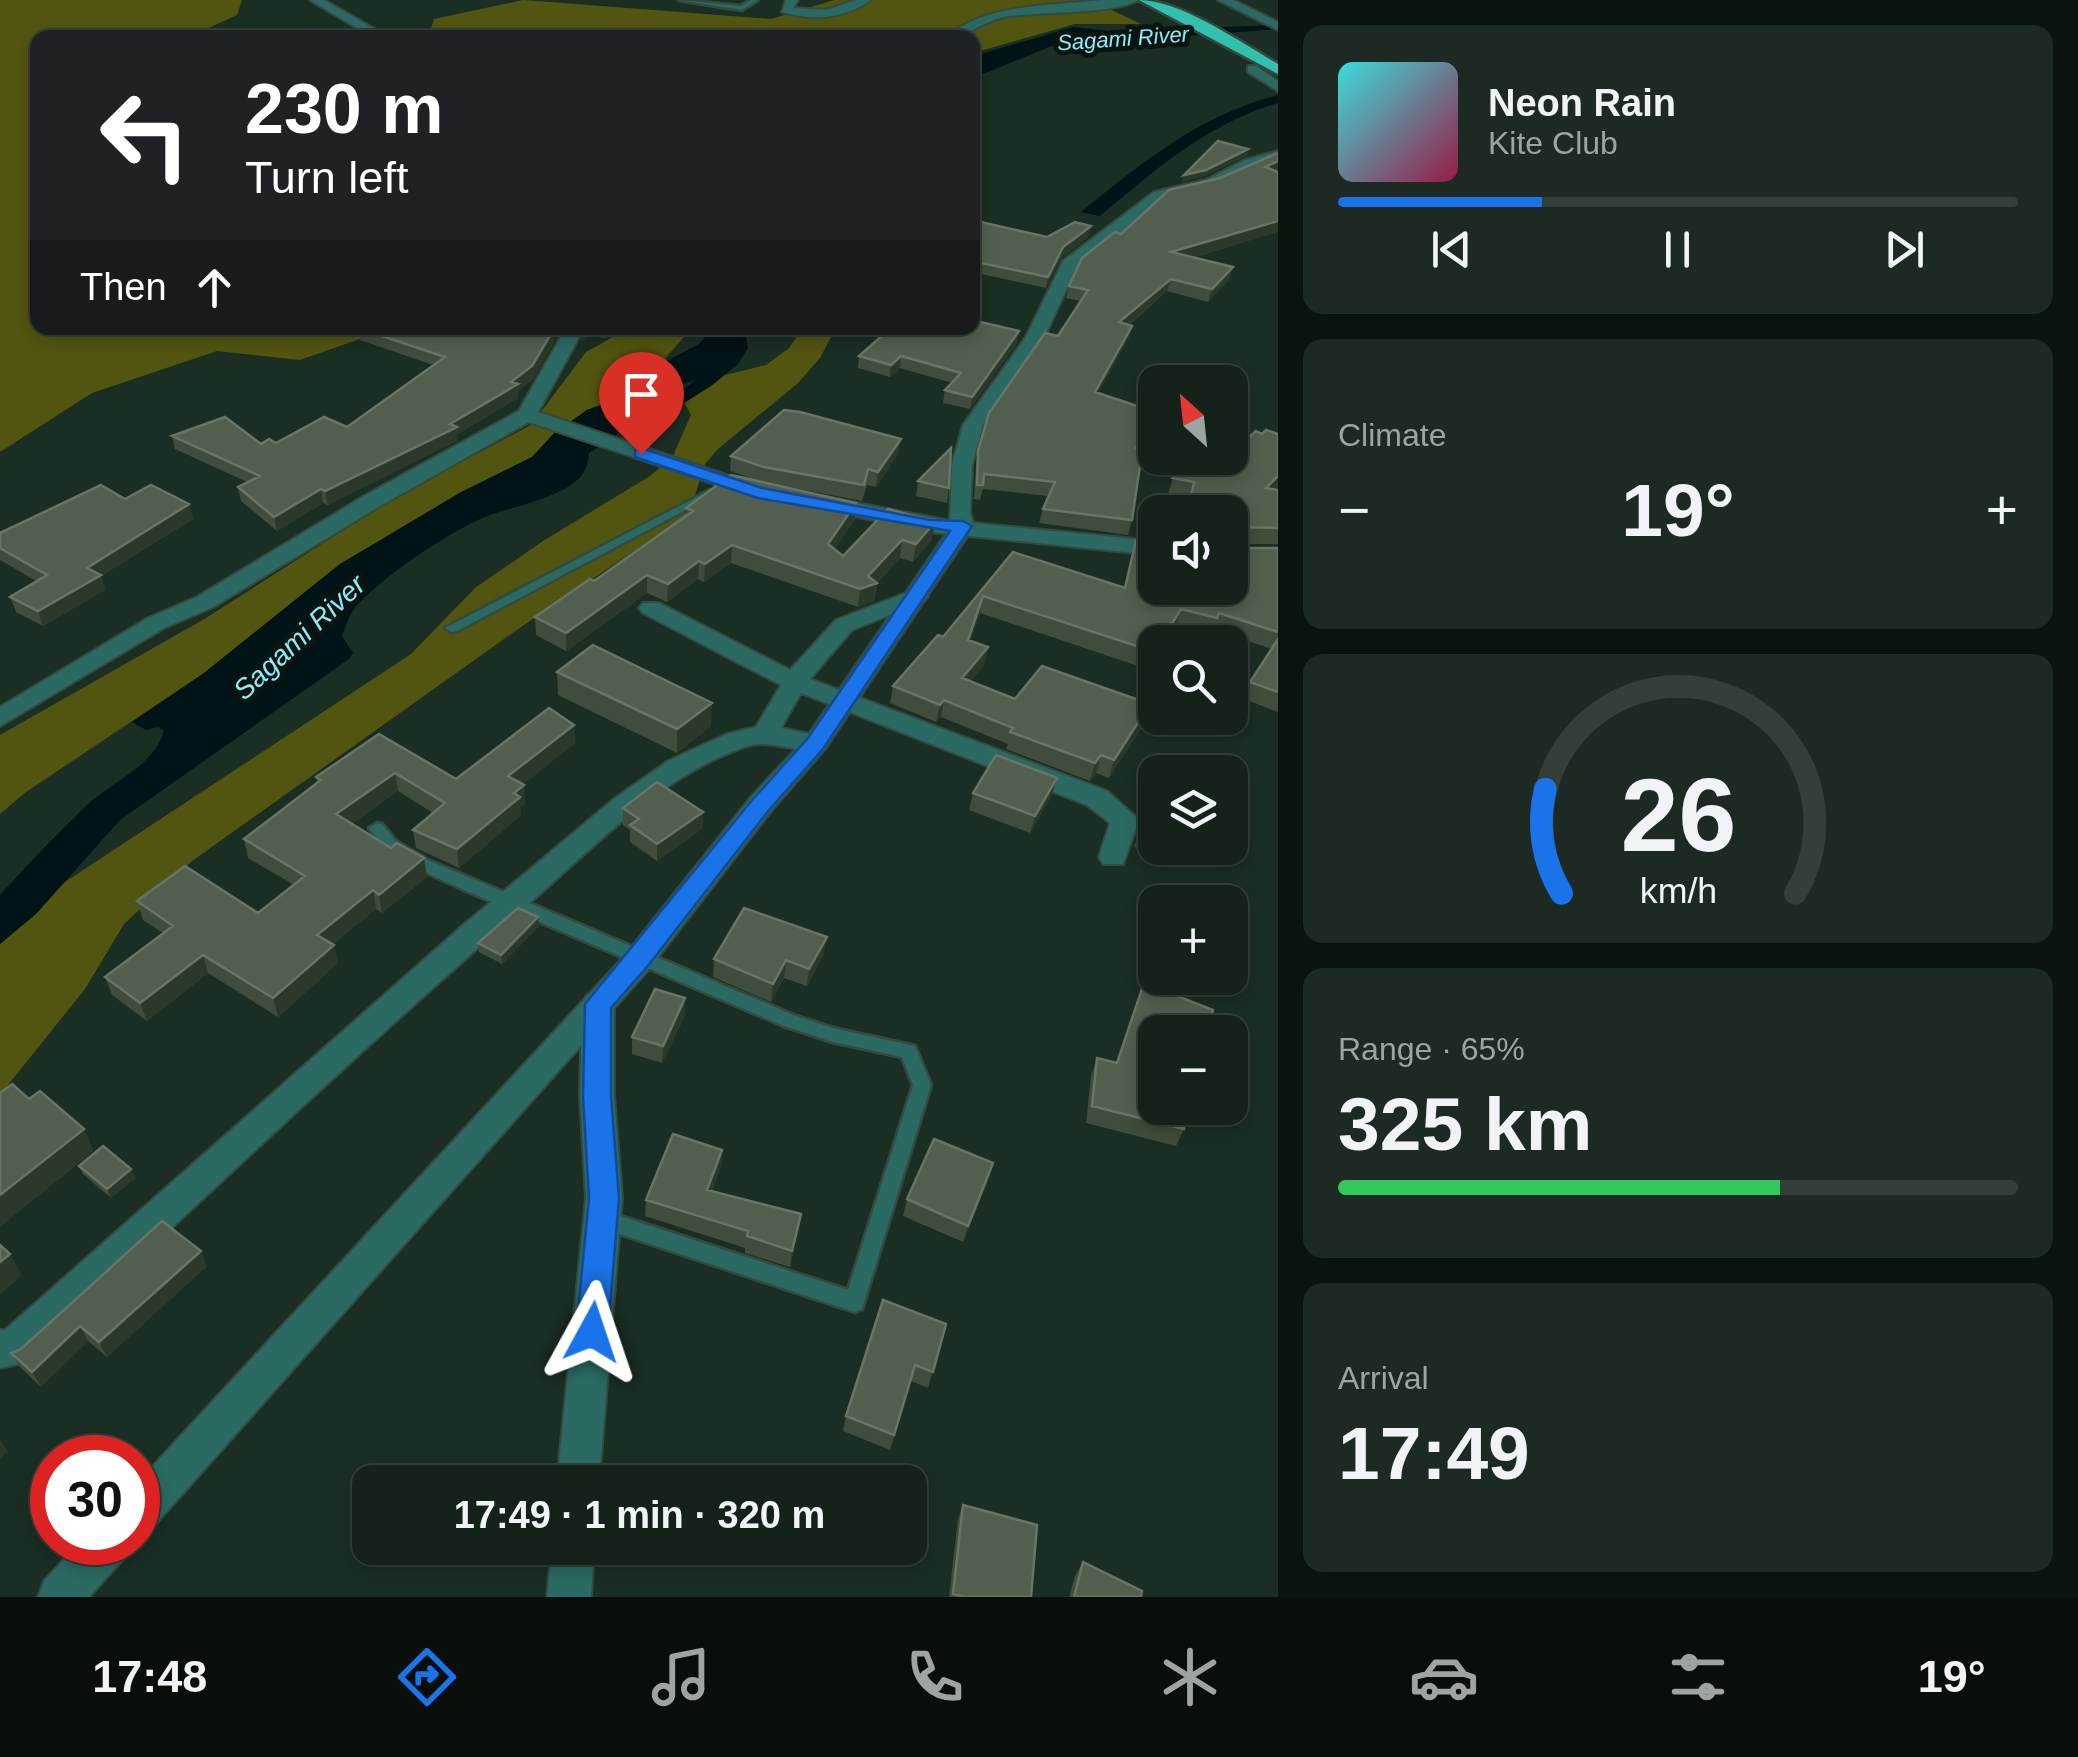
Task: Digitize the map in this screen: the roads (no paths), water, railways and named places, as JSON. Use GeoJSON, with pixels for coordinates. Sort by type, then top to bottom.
{"type":"FeatureCollection","features":[{"type":"Feature","properties":{"kind":"highway"},"geometry":{"type":"LineString","coordinates":[[1145,0],[1222,37],[1278,70]]}},
{"type":"Feature","properties":{"kind":"highway"},"geometry":{"type":"LineString","coordinates":[[1170,0],[1278,53]]}},
{"type":"Feature","properties":{"kind":"street"},"geometry":{"type":"LineString","coordinates":[[316,0],[370,30]]}},
{"type":"Feature","properties":{"kind":"street"},"geometry":{"type":"LineString","coordinates":[[792,0],[786,10],[814,15],[840,12],[865,0]]}},
{"type":"Feature","properties":{"kind":"street"},"geometry":{"type":"LineString","coordinates":[[963,30],[977,21],[1004,14],[1133,0]]}},
{"type":"Feature","properties":{"kind":"street"},"geometry":{"type":"LineString","coordinates":[[1224,0],[1272,24]]}},
{"type":"Feature","properties":{"kind":"street"},"geometry":{"type":"LineString","coordinates":[[1252,69],[1278,87]]}},
{"type":"Feature","properties":{"kind":"street"},"geometry":{"type":"LineString","coordinates":[[160,1488],[638,960],[761,804],[816,744],[963,526],[959,512],[962,465],[973,424],[1035,338],[1069,264],[1159,195],[1212,184],[1250,162],[1278,156]]}},
{"type":"Feature","properties":{"kind":"street"},"geometry":{"type":"LineString","coordinates":[[0,718],[156,622],[205,602],[374,500],[534,418],[564,335]]}},
{"type":"Feature","properties":{"kind":"street"},"geometry":{"type":"LineString","coordinates":[[534,418],[718,480],[786,496],[930,525],[1138,546]]}},
{"type":"Feature","properties":{"kind":"street"},"geometry":{"type":"LineString","coordinates":[[765,733],[796,682],[844,625],[916,596]]}},
{"type":"Feature","properties":{"kind":"street"},"geometry":{"type":"LineString","coordinates":[[650,608],[796,682],[1097,798],[1125,820],[1114,857]]}},
{"type":"Feature","properties":{"kind":"street"},"geometry":{"type":"LineString","coordinates":[[4,1353],[579,841],[677,767],[736,740],[765,733],[816,744]]}},
{"type":"Feature","properties":{"kind":"street"},"geometry":{"type":"LineString","coordinates":[[580,1465],[602,1219],[598,1004]]}},
{"type":"Feature","properties":{"kind":"street"},"geometry":{"type":"LineString","coordinates":[[60,1597],[89,1565]]}},
{"type":"Feature","properties":{"kind":"street"},"geometry":{"type":"LineString","coordinates":[[569,1597],[572,1565]]}},
{"type":"Feature","properties":{"kind":"lane"},"geometry":{"type":"LineString","coordinates":[[682,0],[742,8],[755,0]]}},
{"type":"Feature","properties":{"kind":"lane"},"geometry":{"type":"LineString","coordinates":[[452,628],[718,480]]}},
{"type":"Feature","properties":{"kind":"lane"},"geometry":{"type":"LineString","coordinates":[[377,828],[392,846],[422,864],[638,960],[756,1004],[792,1022],[909,1051],[922,1085],[855,1302],[602,1219]]}},
{"type":"Feature","properties":{"kind":"water","name":"Sagami River"},"geometry":{"type":"Polygon","coordinates":[[[1278,25],[1278,29],[1052,46],[980,75],[980,55],[984,53],[1073,27],[1109,31],[1278,25]]]}},
{"type":"Feature","properties":{"kind":"water"},"geometry":{"type":"Polygon","coordinates":[[[1278,95],[1278,103],[1228,123],[1183,150],[1100,216],[1081,212],[1174,142],[1223,115],[1278,95]]]}},
{"type":"Feature","properties":{"kind":"water","name":"Sagami River"},"geometry":{"type":"Polygon","coordinates":[[[707,335],[745,335],[748,348],[738,364],[711,386],[643,429],[642,423],[695,380],[665,391],[634,410],[614,438],[589,453],[584,473],[574,483],[539,500],[475,521],[418,555],[382,583],[355,608],[348,621],[342,636],[353,653],[349,659],[120,820],[36,914],[0,944],[0,895],[87,805],[142,763],[159,743],[164,731],[158,727],[146,730],[132,722],[204,673],[340,564],[461,492],[532,457],[554,433],[587,410],[647,379],[665,362],[699,344],[707,335]]]}}]}
